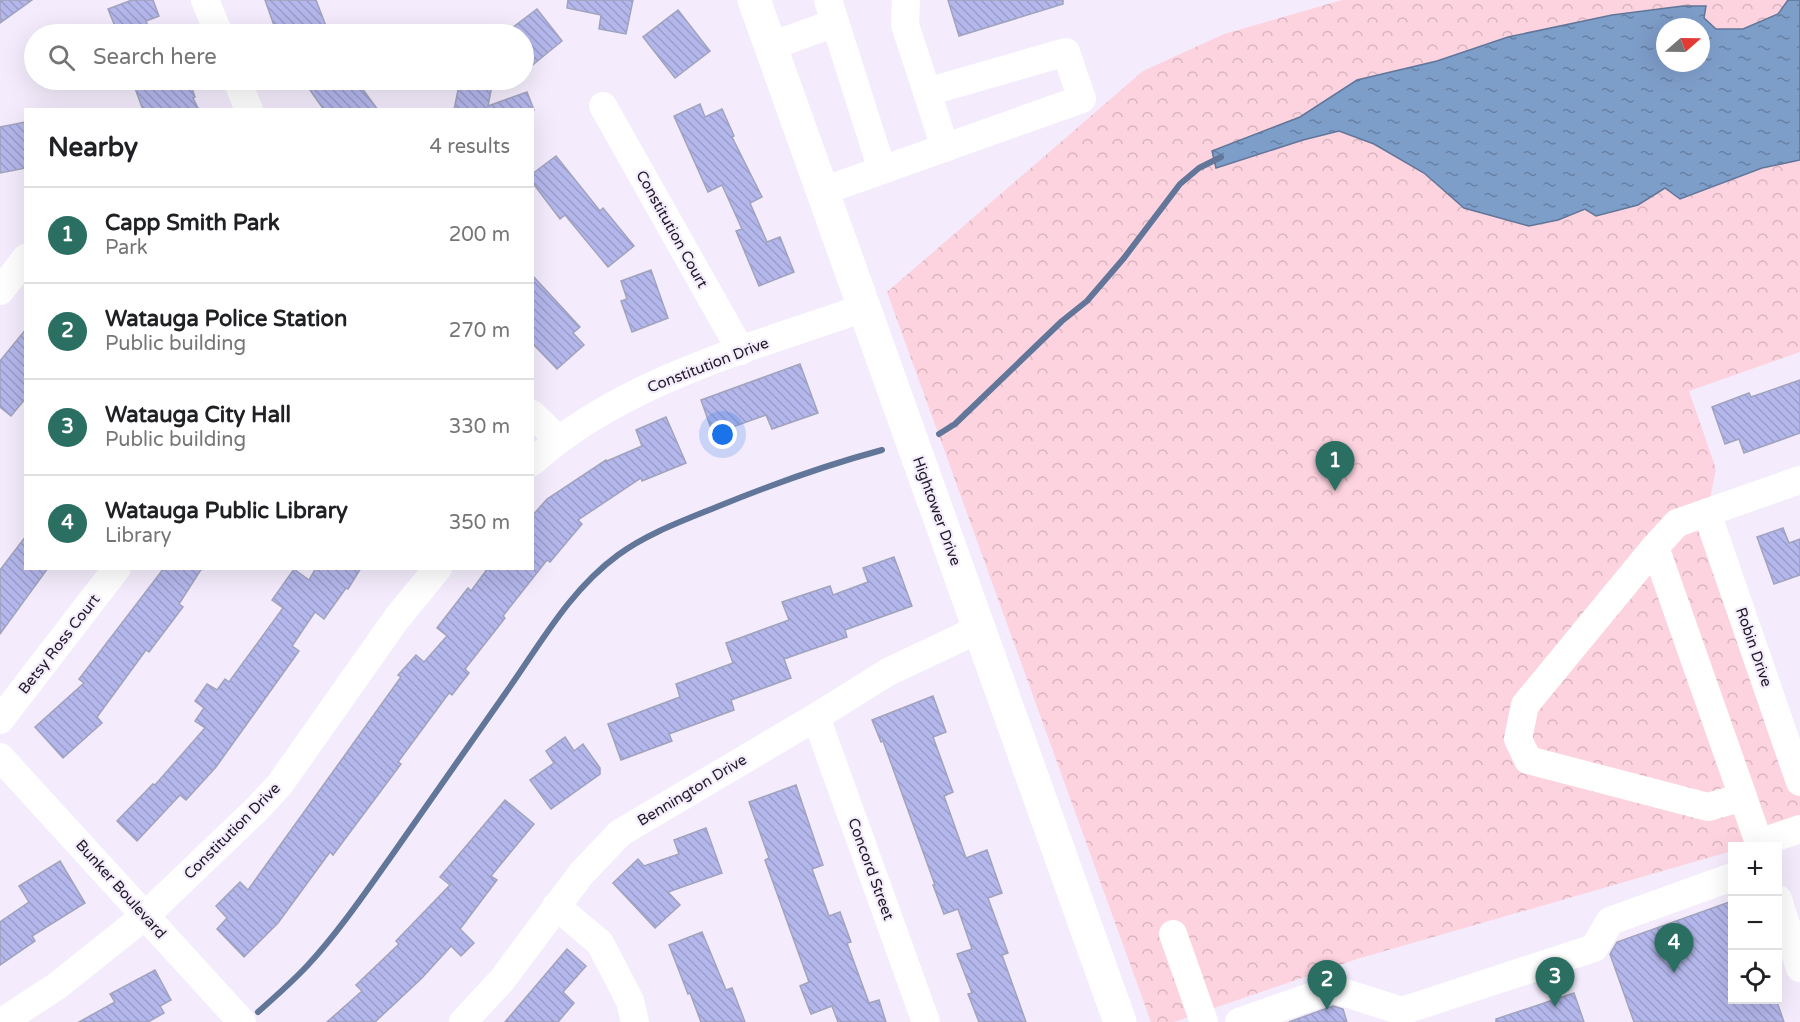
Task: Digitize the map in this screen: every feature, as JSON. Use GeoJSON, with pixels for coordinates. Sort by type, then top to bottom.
{"type":"FeatureCollection","features":[{"type":"Feature","properties":{"kind":"main road","name":"Hightower Drive"},"geometry":{"type":"LineString","coordinates":[[754,0],[1120,1022]]}},
{"type":"Feature","properties":{"kind":"street"},"geometry":{"type":"LineString","coordinates":[[205,0],[215,24]]}},
{"type":"Feature","properties":{"kind":"street"},"geometry":{"type":"LineString","coordinates":[[906,0],[905,25],[945,148]]}},
{"type":"Feature","properties":{"kind":"street"},"geometry":{"type":"LineString","coordinates":[[771,46],[831,11],[882,170]]}},
{"type":"Feature","properties":{"kind":"street"},"geometry":{"type":"LineString","coordinates":[[823,191],[1082,99],[1066,52],[927,92]]}},
{"type":"Feature","properties":{"kind":"street"},"geometry":{"type":"LineString","coordinates":[[241,90],[248,108]]}},
{"type":"Feature","properties":{"kind":"street","name":"Constitution Court"},"geometry":{"type":"LineString","coordinates":[[603,106],[741,351]]}},
{"type":"Feature","properties":{"kind":"street"},"geometry":{"type":"LineString","coordinates":[[0,291],[24,261]]}},
{"type":"Feature","properties":{"kind":"street","name":"Constitution Drive"},"geometry":{"type":"LineString","coordinates":[[534,460],[558,439],[658,382],[864,308]]}},
{"type":"Feature","properties":{"kind":"street"},"geometry":{"type":"LineString","coordinates":[[534,416],[558,439]]}},
{"type":"Feature","properties":{"kind":"street"},"geometry":{"type":"LineString","coordinates":[[1743,797],[1708,807],[1528,760],[1518,739],[1525,705],[1654,547],[1677,523],[1800,480]]}},
{"type":"Feature","properties":{"kind":"street","name":"Robin Drive"},"geometry":{"type":"LineString","coordinates":[[1707,513],[1792,732],[1800,782]]}},
{"type":"Feature","properties":{"kind":"street"},"geometry":{"type":"LineString","coordinates":[[1654,547],[1759,842]]}},
{"type":"Feature","properties":{"kind":"street","name":"Betsy Ross Court"},"geometry":{"type":"LineString","coordinates":[[0,720],[115,570]]}},
{"type":"Feature","properties":{"kind":"street","name":"Constitution Drive"},"geometry":{"type":"LineString","coordinates":[[3,1022],[57,986],[146,915],[256,810],[280,784],[397,618],[436,570]]}},
{"type":"Feature","properties":{"kind":"street","name":"Bennington Drive"},"geometry":{"type":"LineString","coordinates":[[463,1022],[502,980],[580,874],[620,833],[888,672],[979,629]]}},
{"type":"Feature","properties":{"kind":"street","name":"Concord Street"},"geometry":{"type":"LineString","coordinates":[[816,717],[926,1022]]}},
{"type":"Feature","properties":{"kind":"street","name":"Bunker Boulevard"},"geometry":{"type":"LineString","coordinates":[[0,757],[242,1022]]}},
{"type":"Feature","properties":{"kind":"street"},"geometry":{"type":"LineString","coordinates":[[1768,842],[1800,829]]}},
{"type":"Feature","properties":{"kind":"street"},"geometry":{"type":"LineString","coordinates":[[1247,1021],[1333,989],[1402,1011],[1593,948],[1610,921],[1728,878]]}},
{"type":"Feature","properties":{"kind":"street"},"geometry":{"type":"LineString","coordinates":[[556,906],[600,943],[630,1001],[635,1022]]}},
{"type":"Feature","properties":{"kind":"street"},"geometry":{"type":"LineString","coordinates":[[1782,912],[1800,968]]}},
{"type":"Feature","properties":{"kind":"street"},"geometry":{"type":"LineString","coordinates":[[1173,934],[1204,1022]]}},
{"type":"Feature","properties":{"kind":"green space"},"geometry":{"type":"Polygon","coordinates":[[[1342,0],[1800,0],[1800,352],[1689,391],[1716,469],[1707,513],[1800,783],[1800,829],[1760,842],[1728,842],[1728,852],[1357,959],[1174,1022],[1151,1022],[887,292],[1143,71],[1224,34],[1342,0]]]}},
{"type":"Feature","properties":{"kind":"water"},"geometry":{"type":"Polygon","coordinates":[[[1788,0],[1800,0],[1800,160],[1762,168],[1680,199],[1665,188],[1638,205],[1596,216],[1585,209],[1558,220],[1529,226],[1464,208],[1424,173],[1374,144],[1339,131],[1216,168],[1212,151],[1300,117],[1357,80],[1437,61],[1508,37],[1612,15],[1683,6],[1706,6],[1704,18],[1656,18],[1656,72],[1710,72],[1710,24],[1716,29],[1743,29],[1778,14],[1788,0]]]}},
{"type":"Feature","properties":{"kind":"building"},"geometry":{"type":"Polygon","coordinates":[[[0,0],[32,0],[0,23],[0,0]]]}},
{"type":"Feature","properties":{"kind":"building"},"geometry":{"type":"Polygon","coordinates":[[[132,0],[153,0],[159,16],[146,21],[147,24],[114,24],[108,9],[132,0]]]}},
{"type":"Feature","properties":{"kind":"building"},"geometry":{"type":"Polygon","coordinates":[[[265,0],[316,0],[325,24],[273,24],[265,0]]]}},
{"type":"Feature","properties":{"kind":"building"},"geometry":{"type":"Polygon","coordinates":[[[568,0],[633,0],[626,34],[599,29],[601,15],[567,8],[568,0]]]}},
{"type":"Feature","properties":{"kind":"building"},"geometry":{"type":"Polygon","coordinates":[[[948,0],[1063,0],[1063,4],[959,36],[948,0]]]}},
{"type":"Feature","properties":{"kind":"building"},"geometry":{"type":"Polygon","coordinates":[[[537,9],[562,41],[534,64],[534,24],[517,24],[537,9]]]}},
{"type":"Feature","properties":{"kind":"building"},"geometry":{"type":"Polygon","coordinates":[[[678,10],[710,51],[675,78],[643,37],[678,10]]]}},
{"type":"Feature","properties":{"kind":"building"},"geometry":{"type":"Polygon","coordinates":[[[136,90],[193,90],[195,97],[193,98],[198,108],[142,108],[136,90]]]}},
{"type":"Feature","properties":{"kind":"building"},"geometry":{"type":"Polygon","coordinates":[[[310,90],[363,90],[377,108],[323,108],[310,90]]]}},
{"type":"Feature","properties":{"kind":"building"},"geometry":{"type":"Polygon","coordinates":[[[458,90],[491,90],[488,106],[527,92],[533,108],[454,108],[458,90]]]}},
{"type":"Feature","properties":{"kind":"building"},"geometry":{"type":"Polygon","coordinates":[[[700,104],[705,117],[722,109],[734,136],[732,137],[762,197],[750,203],[767,242],[780,237],[794,272],[759,286],[736,231],[742,229],[722,185],[708,192],[674,116],[700,104]]]}},
{"type":"Feature","properties":{"kind":"building"},"geometry":{"type":"Polygon","coordinates":[[[24,122],[24,168],[0,173],[0,127],[24,122]]]}},
{"type":"Feature","properties":{"kind":"building"},"geometry":{"type":"Polygon","coordinates":[[[556,156],[600,211],[603,208],[634,246],[608,267],[565,215],[560,219],[534,185],[534,172],[556,156]]]}},
{"type":"Feature","properties":{"kind":"building"},"geometry":{"type":"Polygon","coordinates":[[[651,270],[668,318],[632,332],[621,301],[627,299],[621,281],[651,270]]]}},
{"type":"Feature","properties":{"kind":"building"},"geometry":{"type":"Polygon","coordinates":[[[534,277],[580,327],[573,333],[584,345],[557,369],[534,345],[534,277]]]}},
{"type":"Feature","properties":{"kind":"building"},"geometry":{"type":"Polygon","coordinates":[[[24,331],[24,400],[11,416],[0,407],[0,361],[24,331]]]}},
{"type":"Feature","properties":{"kind":"building"},"geometry":{"type":"Polygon","coordinates":[[[800,364],[818,413],[772,429],[766,415],[713,434],[701,400],[800,364]]]}},
{"type":"Feature","properties":{"kind":"building"},"geometry":{"type":"Polygon","coordinates":[[[1800,380],[1800,433],[1744,453],[1739,439],[1725,444],[1712,407],[1749,393],[1751,397],[1800,380]]]}},
{"type":"Feature","properties":{"kind":"building"},"geometry":{"type":"Polygon","coordinates":[[[666,417],[686,463],[642,481],[641,478],[578,520],[582,524],[550,562],[547,560],[503,616],[505,618],[465,669],[469,673],[452,695],[449,693],[398,762],[401,764],[333,855],[330,852],[278,923],[244,957],[217,929],[227,918],[216,906],[240,882],[248,890],[401,677],[398,675],[416,655],[424,662],[447,636],[437,628],[468,588],[471,591],[487,570],[534,570],[534,514],[547,499],[606,460],[642,446],[636,430],[666,417]]]}},
{"type":"Feature","properties":{"kind":"building"},"geometry":{"type":"Polygon","coordinates":[[[1783,528],[1789,543],[1800,539],[1800,575],[1774,584],[1757,537],[1783,528]]]}},
{"type":"Feature","properties":{"kind":"building"},"geometry":{"type":"Polygon","coordinates":[[[24,539],[24,570],[47,570],[0,634],[0,570],[24,539]]]}},
{"type":"Feature","properties":{"kind":"building"},"geometry":{"type":"Polygon","coordinates":[[[894,557],[912,606],[845,630],[847,637],[784,659],[791,678],[731,700],[734,710],[669,734],[672,741],[621,760],[608,724],[680,697],[676,684],[733,663],[726,643],[789,620],[782,602],[830,586],[833,595],[868,582],[863,568],[894,557]]]}},
{"type":"Feature","properties":{"kind":"building"},"geometry":{"type":"Polygon","coordinates":[[[162,570],[201,570],[179,604],[183,607],[149,652],[146,650],[97,717],[102,723],[63,758],[35,727],[84,683],[79,679],[162,570]]]}},
{"type":"Feature","properties":{"kind":"building"},"geometry":{"type":"Polygon","coordinates":[[[293,570],[309,580],[315,570],[360,570],[324,619],[315,612],[292,646],[299,651],[216,767],[186,800],[180,795],[137,841],[117,821],[153,784],[155,785],[205,728],[195,721],[204,708],[195,701],[207,684],[217,690],[225,679],[229,682],[283,608],[272,600],[293,570]]]}},
{"type":"Feature","properties":{"kind":"building"},"geometry":{"type":"Polygon","coordinates":[[[933,696],[946,732],[933,737],[953,792],[944,796],[966,858],[987,850],[1002,893],[988,898],[1008,953],[1002,955],[1026,1022],[979,1022],[968,994],[972,993],[957,954],[972,949],[958,909],[944,914],[883,741],[881,742],[872,720],[933,696]]]}},
{"type":"Feature","properties":{"kind":"building"},"geometry":{"type":"Polygon","coordinates":[[[565,737],[574,751],[583,744],[600,768],[600,774],[551,809],[530,780],[554,763],[546,751],[565,737]]]}},
{"type":"Feature","properties":{"kind":"building"},"geometry":{"type":"Polygon","coordinates":[[[796,785],[823,865],[812,869],[829,916],[840,912],[851,942],[847,943],[869,1003],[879,1000],[886,1022],[838,1022],[832,1006],[811,1014],[800,986],[809,982],[765,860],[769,858],[749,802],[796,785]]]}},
{"type":"Feature","properties":{"kind":"building"},"geometry":{"type":"Polygon","coordinates":[[[505,800],[534,824],[491,876],[497,880],[460,929],[474,943],[461,956],[451,946],[422,978],[375,1022],[327,1022],[362,991],[356,985],[399,944],[396,941],[450,885],[440,877],[505,800]]]}},
{"type":"Feature","properties":{"kind":"building"},"geometry":{"type":"Polygon","coordinates":[[[706,828],[722,873],[668,892],[680,905],[655,928],[613,883],[638,859],[644,866],[679,854],[674,840],[706,828]]]}},
{"type":"Feature","properties":{"kind":"building"},"geometry":{"type":"Polygon","coordinates":[[[60,861],[85,903],[32,936],[35,941],[0,965],[0,922],[29,902],[19,886],[60,861]]]}},
{"type":"Feature","properties":{"kind":"building"},"geometry":{"type":"Polygon","coordinates":[[[1728,902],[1728,1004],[1778,1004],[1784,1022],[1634,1022],[1610,954],[1617,942],[1728,902]]]}},
{"type":"Feature","properties":{"kind":"building"},"geometry":{"type":"Polygon","coordinates":[[[702,932],[726,990],[732,988],[745,1022],[701,1022],[669,945],[702,932]]]}},
{"type":"Feature","properties":{"kind":"building"},"geometry":{"type":"Polygon","coordinates":[[[567,949],[586,966],[563,992],[574,1003],[558,1022],[505,1022],[567,949]]]}},
{"type":"Feature","properties":{"kind":"building"},"geometry":{"type":"Polygon","coordinates":[[[155,970],[171,1000],[160,1006],[164,1013],[148,1022],[79,1022],[115,1002],[110,994],[155,970]]]}},
{"type":"Feature","properties":{"kind":"building"},"geometry":{"type":"Polygon","coordinates":[[[1574,993],[1584,1022],[1496,1022],[1496,1019],[1574,993]]]}},
{"type":"Feature","properties":{"kind":"building"},"geometry":{"type":"Polygon","coordinates":[[[1333,1006],[1343,1009],[1347,1022],[1289,1022],[1333,1006]]]}},
{"type":"Feature","properties":{"kind":"waterway"},"geometry":{"type":"LineString","coordinates":[[939,434],[955,424],[1062,321],[1087,301],[1124,258],[1180,184],[1199,168],[1221,157]]}},
{"type":"Feature","properties":{"kind":"waterway"},"geometry":{"type":"LineString","coordinates":[[258,1012],[301,972],[340,927],[557,618],[601,569],[630,547],[680,522],[800,475],[882,450]]}},
{"type":"Feature","properties":{"kind":"place","name":"Capp Smith Park"},"geometry":{"type":"Point","coordinates":[1335,491]}},
{"type":"Feature","properties":{"kind":"place","name":"Watauga Public Library"},"geometry":{"type":"Point","coordinates":[1674,973]}},
{"type":"Feature","properties":{"kind":"place","name":"Watauga City Hall"},"geometry":{"type":"Point","coordinates":[1555,1007]}},
{"type":"Feature","properties":{"kind":"place","name":"Watauga Police Station"},"geometry":{"type":"Point","coordinates":[1327,1010]}}]}
